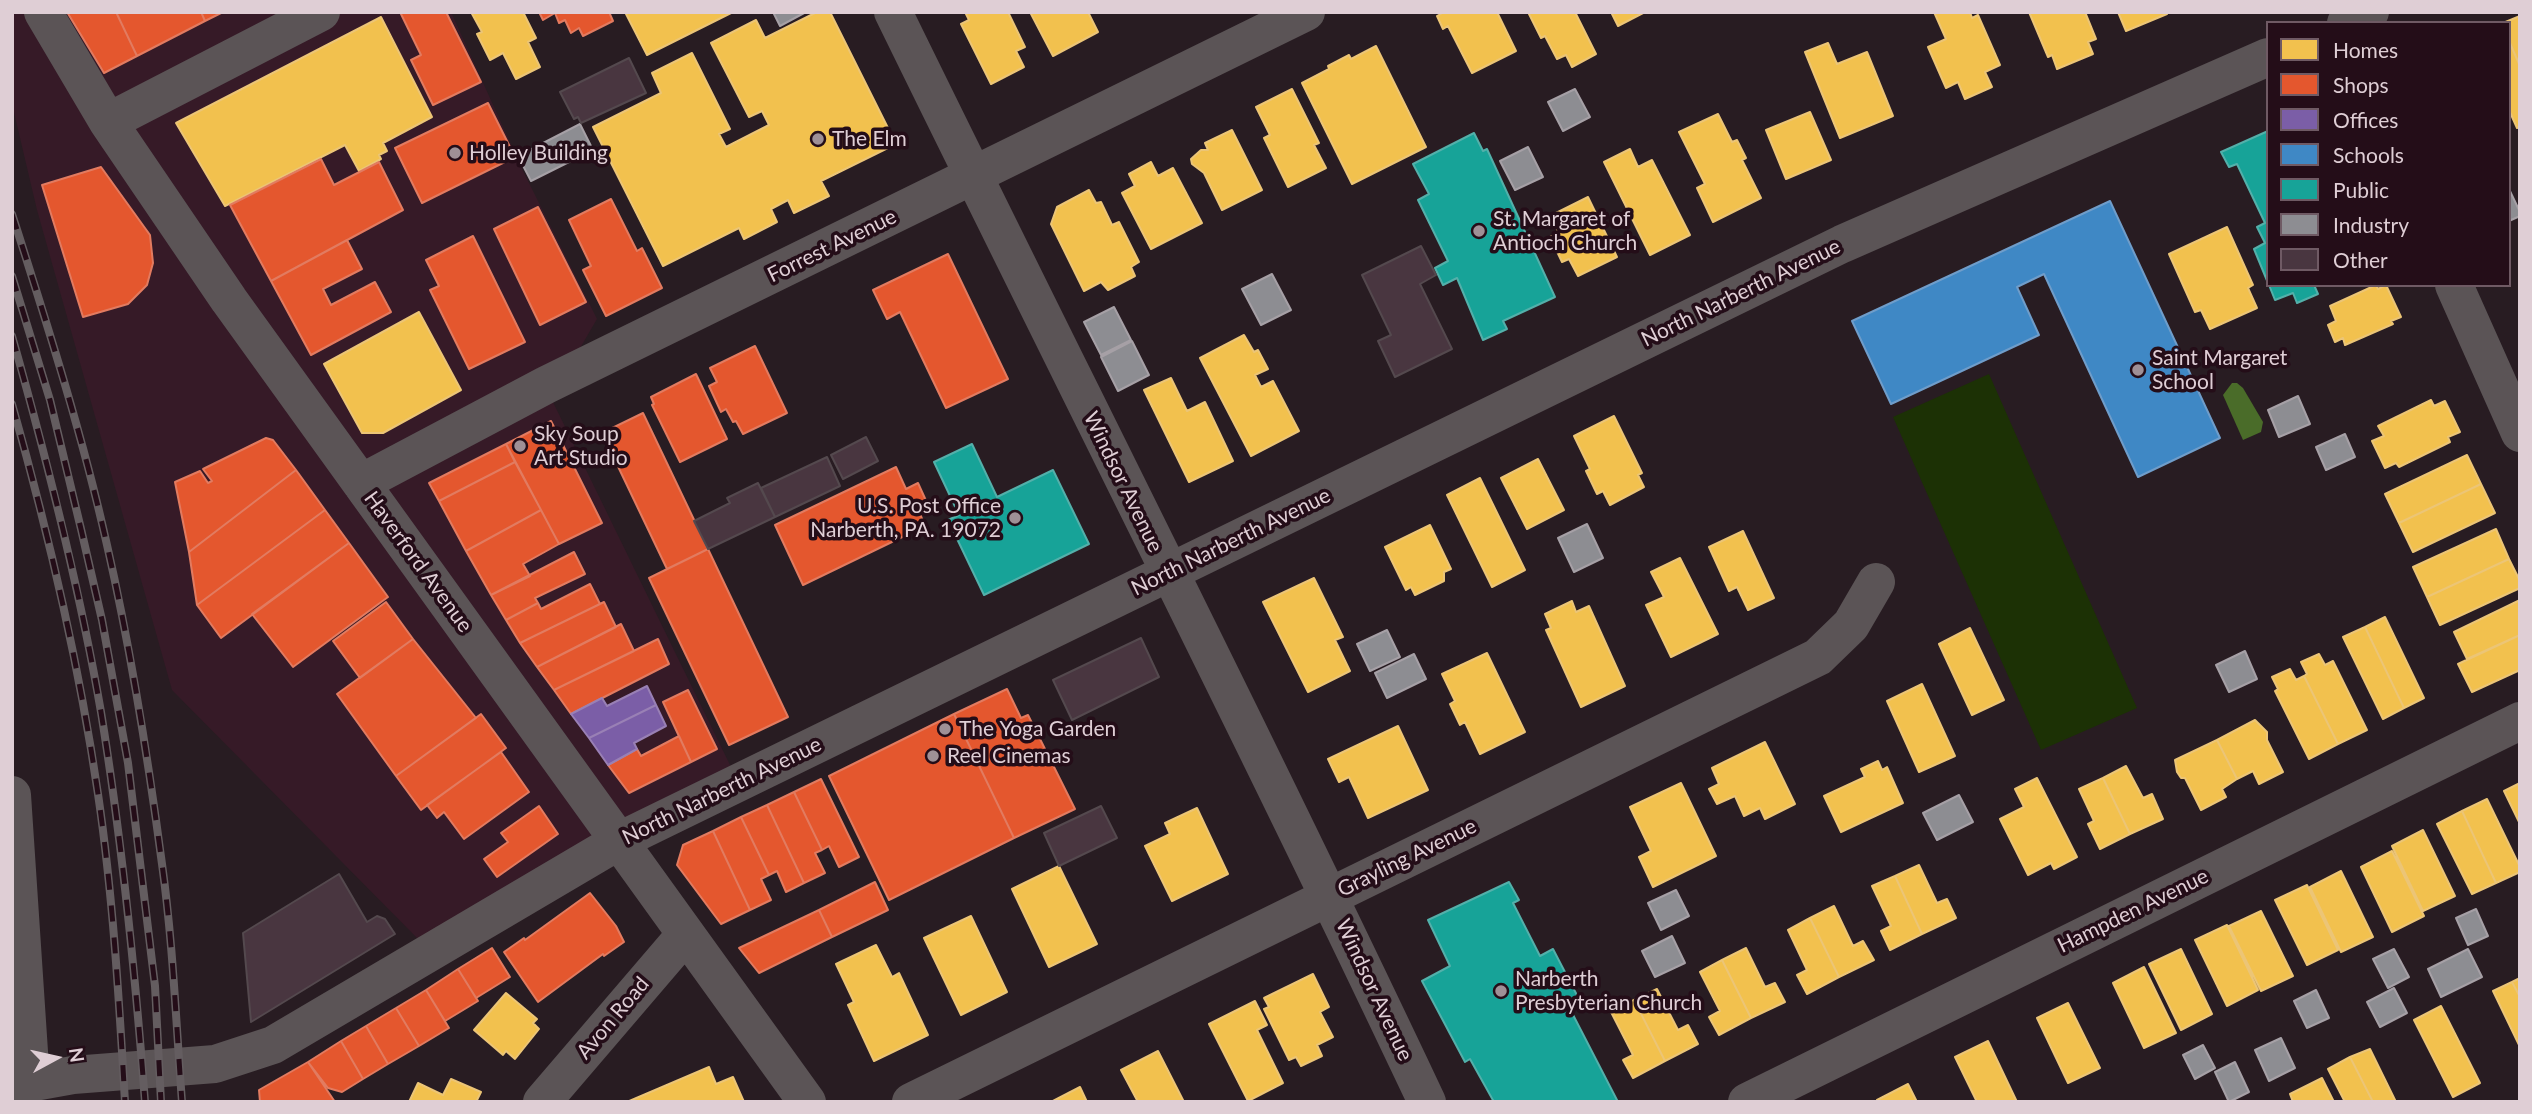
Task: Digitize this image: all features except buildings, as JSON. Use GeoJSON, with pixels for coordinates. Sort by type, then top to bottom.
{"type":"FeatureCollection","features":[{"type":"Feature","properties":{"kind":"street","name":"Haverford Avenue"},"geometry":{"type":"LineString","coordinates":[[43,12],[108,122],[229,300],[807,1102]]}},
{"type":"Feature","properties":{"kind":"street"},"geometry":{"type":"LineString","coordinates":[[108,122],[321,12]]}},
{"type":"Feature","properties":{"kind":"street","name":"Windsor Avenue"},"geometry":{"type":"LineString","coordinates":[[894,12],[1329,895],[1427,1102]]}},
{"type":"Feature","properties":{"kind":"street","name":"Forrest Avenue"},"geometry":{"type":"LineString","coordinates":[[361,483],[546,385],[1306,12]]}},
{"type":"Feature","properties":{"kind":"street"},"geometry":{"type":"LineString","coordinates":[[2350,21],[2370,12]]}},
{"type":"Feature","properties":{"kind":"street","name":"North Narberth Avenue"},"geometry":{"type":"LineString","coordinates":[[21,1084],[72,1075],[215,1064],[273,1045],[619,841],[1842,244],[2266,58]]}},
{"type":"Feature","properties":{"kind":"street"},"geometry":{"type":"LineString","coordinates":[[2455,287],[2518,426]]}},
{"type":"Feature","properties":{"kind":"street","name":"Grayling Avenue"},"geometry":{"type":"LineString","coordinates":[[911,1102],[1818,657],[1851,625],[1876,582]]}},
{"type":"Feature","properties":{"kind":"street","name":"Hampden Avenue"},"geometry":{"type":"LineString","coordinates":[[1747,1102],[2520,721]]}},
{"type":"Feature","properties":{"kind":"street"},"geometry":{"type":"LineString","coordinates":[[12,795],[21,1084]]}},
{"type":"Feature","properties":{"kind":"street","name":"Avon Road"},"geometry":{"type":"LineString","coordinates":[[542,1102],[685,935]]}},
{"type":"Feature","properties":{"kind":"shaded area"},"geometry":{"type":"Polygon","coordinates":[[[12,12],[451,12],[523,171],[597,319],[551,398],[731,767],[419,940],[172,690],[37,210],[12,104],[12,12]]]}},
{"type":"Feature","properties":{"kind":"shaded area"},"geometry":{"type":"Polygon","coordinates":[[[1989,374],[2137,708],[2041,750],[1893,417],[1989,374]]]}},
{"type":"Feature","properties":{"kind":"shaded area"},"geometry":{"type":"Polygon","coordinates":[[[2232,383],[2243,388],[2263,422],[2261,432],[2243,440],[2223,395],[2232,383]]]}},
{"type":"Feature","properties":{"kind":"railway"},"geometry":{"type":"LineString","coordinates":[[12,214],[87,462],[124,624],[145,744],[166,894],[182,1102]]}},
{"type":"Feature","properties":{"kind":"railway"},"geometry":{"type":"LineString","coordinates":[[12,276],[50,400],[81,529],[102,620],[128,763],[155,986],[161,1102]]}},
{"type":"Feature","properties":{"kind":"railway"},"geometry":{"type":"LineString","coordinates":[[12,336],[61,523],[101,712],[127,906],[145,1102]]}},
{"type":"Feature","properties":{"kind":"railway"},"geometry":{"type":"LineString","coordinates":[[12,404],[61,598],[90,745],[112,909],[125,1102]]}},
{"type":"Feature","properties":{"kind":"place","name":"The Elm"},"geometry":{"type":"Point","coordinates":[818,139]}},
{"type":"Feature","properties":{"kind":"place","name":"Holley Building"},"geometry":{"type":"Point","coordinates":[455,153]}},
{"type":"Feature","properties":{"kind":"place","name":"St. Margaret of Antioch Church"},"geometry":{"type":"Point","coordinates":[1479,231]}},
{"type":"Feature","properties":{"kind":"place","name":"Saint Margaret School"},"geometry":{"type":"Point","coordinates":[2138,370]}},
{"type":"Feature","properties":{"kind":"place","name":"Sky Soup Art Studio"},"geometry":{"type":"Point","coordinates":[520,446]}},
{"type":"Feature","properties":{"kind":"place","name":"U.S. Post Office Narberth, PA. 19072"},"geometry":{"type":"Point","coordinates":[1015,518]}},
{"type":"Feature","properties":{"kind":"place","name":"The Yoga Garden"},"geometry":{"type":"Point","coordinates":[945,729]}},
{"type":"Feature","properties":{"kind":"place","name":"Reel Cinemas"},"geometry":{"type":"Point","coordinates":[933,756]}},
{"type":"Feature","properties":{"kind":"place","name":"Narberth Presbyterian Church"},"geometry":{"type":"Point","coordinates":[1501,991]}}]}
